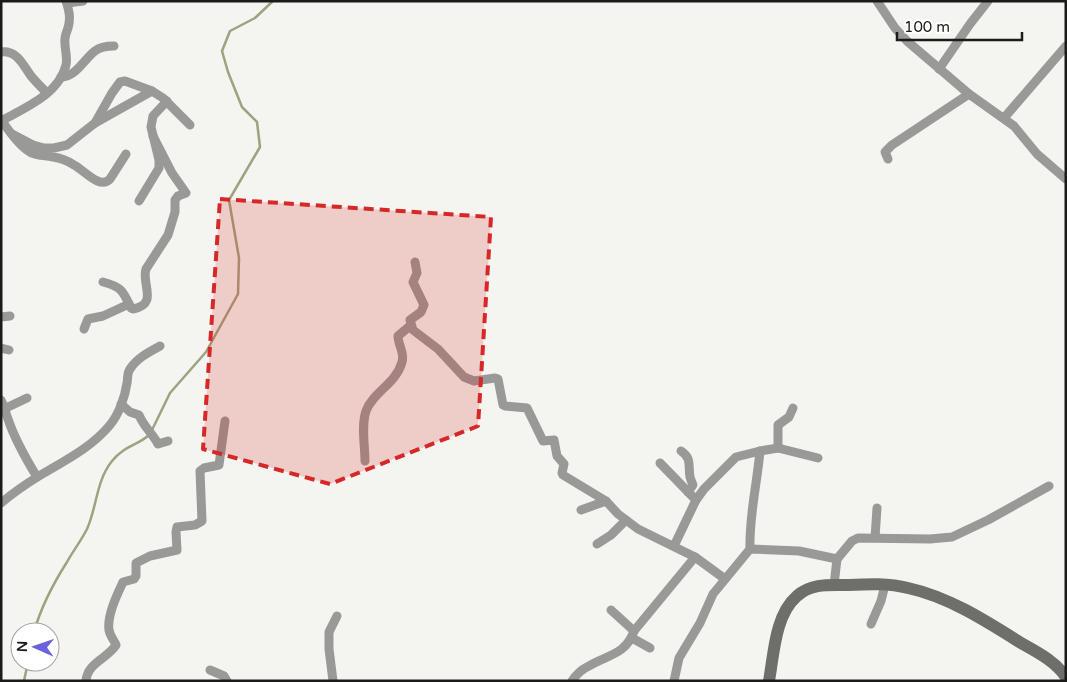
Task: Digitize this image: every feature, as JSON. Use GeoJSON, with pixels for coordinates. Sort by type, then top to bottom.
{"type":"FeatureCollection","features":[{"type":"Feature","properties":{"kind":"street"},"geometry":{"type":"LineString","coordinates":[[83,1],[67,2],[70,15],[65,38],[67,60],[57,85],[2,121],[20,144],[30,152],[64,160],[80,168],[94,180],[102,183],[110,179],[126,154]]}},
{"type":"Feature","properties":{"kind":"street"},"geometry":{"type":"LineString","coordinates":[[877,1],[895,28],[907,41],[969,94],[1014,126],[1042,158],[1066,179]]}},
{"type":"Feature","properties":{"kind":"street"},"geometry":{"type":"LineString","coordinates":[[939,69],[988,1]]}},
{"type":"Feature","properties":{"kind":"street"},"geometry":{"type":"LineString","coordinates":[[61,77],[69,76],[100,48],[114,46]]}},
{"type":"Feature","properties":{"kind":"street"},"geometry":{"type":"LineString","coordinates":[[1004,118],[1066,46]]}},
{"type":"Feature","properties":{"kind":"street"},"geometry":{"type":"LineString","coordinates":[[1,52],[7,52],[17,57],[29,74],[47,93]]}},
{"type":"Feature","properties":{"kind":"street"},"geometry":{"type":"LineString","coordinates":[[95,123],[112,92],[120,82],[130,82],[152,91],[167,101],[190,124]]}},
{"type":"Feature","properties":{"kind":"street"},"geometry":{"type":"LineString","coordinates":[[12,134],[39,147],[54,148],[68,145],[95,123],[152,91]]}},
{"type":"Feature","properties":{"kind":"street"},"geometry":{"type":"LineString","coordinates":[[888,158],[885,152],[892,145],[969,94]]}},
{"type":"Feature","properties":{"kind":"street"},"geometry":{"type":"LineString","coordinates":[[139,201],[159,168],[159,160],[150,128],[153,116],[167,101]]}},
{"type":"Feature","properties":{"kind":"street"},"geometry":{"type":"LineString","coordinates":[[102,282],[119,287],[131,308],[136,309],[146,301],[148,297],[144,273],[168,235],[175,212],[175,200],[178,196],[186,193],[172,172],[153,136]]}},
{"type":"Feature","properties":{"kind":"street"},"geometry":{"type":"LineString","coordinates":[[415,262],[416,273],[413,282],[424,305],[421,312],[410,320],[413,330],[438,349],[464,377],[474,381],[498,379],[502,405],[527,408],[543,441],[554,440],[557,456],[564,464],[562,474],[606,501],[638,529],[695,557],[726,579]]}},
{"type":"Feature","properties":{"kind":"street"},"geometry":{"type":"LineString","coordinates":[[84,329],[88,319],[103,316],[129,304]]}},
{"type":"Feature","properties":{"kind":"street"},"geometry":{"type":"LineString","coordinates":[[365,461],[366,411],[370,404],[392,382],[399,371],[404,355],[398,336],[411,325]]}},
{"type":"Feature","properties":{"kind":"street"},"geometry":{"type":"LineString","coordinates":[[1,503],[96,439],[112,422],[124,397],[130,368],[138,359],[160,346]]}},
{"type":"Feature","properties":{"kind":"street"},"geometry":{"type":"LineString","coordinates":[[27,398],[4,404],[7,417],[17,439],[38,477]]}},
{"type":"Feature","properties":{"kind":"street"},"geometry":{"type":"LineString","coordinates":[[120,404],[130,412],[139,415],[145,427],[158,444],[168,441]]}},
{"type":"Feature","properties":{"kind":"street"},"geometry":{"type":"LineString","coordinates":[[778,448],[778,425],[789,417],[793,408]]}},
{"type":"Feature","properties":{"kind":"street"},"geometry":{"type":"LineString","coordinates":[[86,681],[91,667],[116,645],[110,635],[109,626],[113,609],[123,582],[134,579],[136,576],[136,563],[150,556],[177,550],[176,532],[178,527],[195,525],[202,521],[200,471],[204,468],[219,465],[225,421]]}},
{"type":"Feature","properties":{"kind":"street"},"geometry":{"type":"LineString","coordinates":[[674,546],[696,500],[704,489],[736,457],[778,448],[818,458]]}},
{"type":"Feature","properties":{"kind":"street"},"geometry":{"type":"LineString","coordinates":[[681,451],[688,457],[690,462],[690,477],[693,485],[688,492]]}},
{"type":"Feature","properties":{"kind":"street"},"geometry":{"type":"LineString","coordinates":[[674,681],[679,658],[700,623],[713,594],[750,549],[749,530],[760,451]]}},
{"type":"Feature","properties":{"kind":"street"},"geometry":{"type":"LineString","coordinates":[[660,463],[696,500]]}},
{"type":"Feature","properties":{"kind":"street"},"geometry":{"type":"LineString","coordinates":[[834,585],[837,559],[858,538],[930,539],[952,537],[988,520],[1049,486]]}},
{"type":"Feature","properties":{"kind":"street"},"geometry":{"type":"LineString","coordinates":[[581,510],[606,501]]}},
{"type":"Feature","properties":{"kind":"street"},"geometry":{"type":"LineString","coordinates":[[875,538],[877,508]]}},
{"type":"Feature","properties":{"kind":"street"},"geometry":{"type":"LineString","coordinates":[[598,544],[626,520]]}},
{"type":"Feature","properties":{"kind":"street"},"geometry":{"type":"LineString","coordinates":[[750,549],[799,551],[837,559]]}},
{"type":"Feature","properties":{"kind":"street"},"geometry":{"type":"LineString","coordinates":[[572,681],[588,666],[610,657],[628,645],[633,634],[695,557]]}},
{"type":"Feature","properties":{"kind":"street"},"geometry":{"type":"LineString","coordinates":[[769,681],[777,638],[786,609],[794,598],[804,591],[824,584],[907,587],[953,604],[1032,649],[1064,671]]}},
{"type":"Feature","properties":{"kind":"street"},"geometry":{"type":"LineString","coordinates":[[871,624],[881,601],[885,585]]}},
{"type":"Feature","properties":{"kind":"street"},"geometry":{"type":"LineString","coordinates":[[610,610],[633,634],[650,648]]}},
{"type":"Feature","properties":{"kind":"street"},"geometry":{"type":"LineString","coordinates":[[333,681],[329,632],[337,616]]}},
{"type":"Feature","properties":{"kind":"street"},"geometry":{"type":"LineString","coordinates":[[210,670],[224,676],[227,681]]}},
{"type":"Feature","properties":{"kind":"highlighted area"},"geometry":{"type":"Polygon","coordinates":[[[220,199],[491,217],[478,426],[330,484],[203,449],[220,199]]]}},
{"type":"Feature","properties":{"kind":"waterway"},"geometry":{"type":"LineString","coordinates":[[152,430],[170,393],[206,352],[238,294],[239,258],[229,200],[260,147],[257,122],[242,107],[222,51],[230,31],[255,18],[273,1]]}},
{"type":"Feature","properties":{"kind":"waterway"},"geometry":{"type":"LineString","coordinates":[[37,622],[52,587],[87,529],[107,469],[117,456],[149,435]]}},
{"type":"Feature","properties":{"kind":"waterway"},"geometry":{"type":"LineString","coordinates":[[24,681],[26,672]]}}]}
